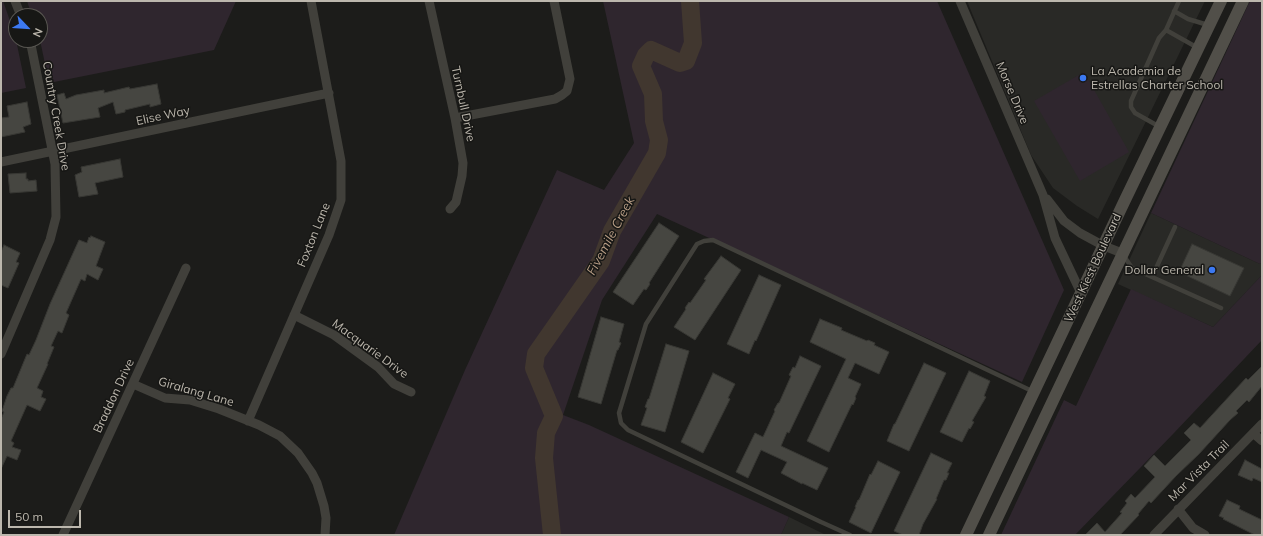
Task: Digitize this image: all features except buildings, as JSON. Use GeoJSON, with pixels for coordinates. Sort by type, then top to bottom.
{"type":"FeatureCollection","features":[{"type":"Feature","properties":{"kind":"main road","name":"West Kiest Boulevard"},"geometry":{"type":"LineString","coordinates":[[966,535],[1221,1]]}},
{"type":"Feature","properties":{"kind":"main road","name":"West Kiest Boulevard"},"geometry":{"type":"LineString","coordinates":[[989,535],[1243,1]]}},
{"type":"Feature","properties":{"kind":"street","name":"Foxton Lane"},"geometry":{"type":"LineString","coordinates":[[248,420],[329,235],[341,200],[341,161],[311,1]]}},
{"type":"Feature","properties":{"kind":"street","name":"Turnbull Drive"},"geometry":{"type":"LineString","coordinates":[[429,1],[455,118],[463,163],[462,176],[456,202],[450,209]]}},
{"type":"Feature","properties":{"kind":"street"},"geometry":{"type":"LineString","coordinates":[[455,118],[555,99],[567,91],[570,79],[554,1]]}},
{"type":"Feature","properties":{"kind":"street","name":"Morse Drive"},"geometry":{"type":"LineString","coordinates":[[960,1],[1043,195],[1055,238],[1081,293]]}},
{"type":"Feature","properties":{"kind":"street","name":"Country Creek Drive"},"geometry":{"type":"LineString","coordinates":[[1,354],[50,240],[56,217],[55,164],[32,48]]}},
{"type":"Feature","properties":{"kind":"street","name":"Elise Way"},"geometry":{"type":"LineString","coordinates":[[1,162],[329,93]]}},
{"type":"Feature","properties":{"kind":"street","name":"Morse Drive"},"geometry":{"type":"LineString","coordinates":[[1043,195],[1064,221],[1080,233],[1104,246],[1122,253]]}},
{"type":"Feature","properties":{"kind":"street","name":"Braddon Drive"},"geometry":{"type":"LineString","coordinates":[[63,535],[186,268]]}},
{"type":"Feature","properties":{"kind":"street","name":"Macquarie Drive"},"geometry":{"type":"LineString","coordinates":[[294,315],[334,335],[378,367],[394,384],[411,392]]}},
{"type":"Feature","properties":{"kind":"street","name":"Giralang Lane"},"geometry":{"type":"LineString","coordinates":[[133,384],[165,398],[197,402],[220,409],[248,420],[280,436],[294,448],[306,462],[312,473],[321,494],[326,518],[325,535]]}},
{"type":"Feature","properties":{"kind":"street","name":"Mar Vista Trail"},"geometry":{"type":"LineString","coordinates":[[1154,535],[1262,424]]}},
{"type":"Feature","properties":{"kind":"street"},"geometry":{"type":"LineString","coordinates":[[1253,433],[1262,441]]}},
{"type":"Feature","properties":{"kind":"street"},"geometry":{"type":"LineString","coordinates":[[1178,509],[1193,528],[1205,535]]}},
{"type":"Feature","properties":{"kind":"lane"},"geometry":{"type":"LineString","coordinates":[[1160,127],[1135,113],[1131,107],[1130,101],[1159,38],[1166,30],[1179,1]]}},
{"type":"Feature","properties":{"kind":"lane"},"geometry":{"type":"LineString","coordinates":[[1174,11],[1188,19],[1209,26]]}},
{"type":"Feature","properties":{"kind":"lane"},"geometry":{"type":"LineString","coordinates":[[1166,30],[1198,48]]}},
{"type":"Feature","properties":{"kind":"lane"},"geometry":{"type":"LineString","coordinates":[[1152,277],[1175,227]]}},
{"type":"Feature","properties":{"kind":"lane"},"geometry":{"type":"LineString","coordinates":[[850,535],[628,430],[621,423],[619,413],[646,324],[697,244],[704,240],[713,240],[1034,392]]}},
{"type":"Feature","properties":{"kind":"lane"},"geometry":{"type":"LineString","coordinates":[[1122,253],[1132,268],[1221,308]]}},
{"type":"Feature","properties":{"kind":"shaded area"},"geometry":{"type":"Polygon","coordinates":[[[1,1],[3,1],[8,15],[8,48],[18,48],[26,88],[1,93],[1,1]]]}},
{"type":"Feature","properties":{"kind":"shaded area"},"geometry":{"type":"Polygon","coordinates":[[[27,1],[236,1],[214,50],[49,83],[42,48],[48,48],[48,8],[29,8],[27,1]]]}},
{"type":"Feature","properties":{"kind":"shaded area"},"geometry":{"type":"Polygon","coordinates":[[[603,1],[937,1],[1064,290],[1022,382],[657,214],[602,300],[563,415],[589,425],[789,517],[781,535],[394,535],[465,370],[557,170],[604,190],[634,143],[603,1]]]}},
{"type":"Feature","properties":{"kind":"shaded area","name":"La Academia de Estrellas Charter School"},"geometry":{"type":"Polygon","coordinates":[[[967,1],[1205,1],[1098,219],[1077,206],[1053,188],[1031,155],[967,1]]]}},
{"type":"Feature","properties":{"kind":"shaded area"},"geometry":{"type":"Polygon","coordinates":[[[1250,1],[1262,1],[1262,262],[1260,264],[1151,213],[1250,1]]]}},
{"type":"Feature","properties":{"kind":"shaded area"},"geometry":{"type":"Polygon","coordinates":[[[1084,72],[1129,152],[1080,181],[1034,101],[1084,72]]]}},
{"type":"Feature","properties":{"kind":"shaded area"},"geometry":{"type":"Polygon","coordinates":[[[1151,213],[1260,264],[1262,262],[1262,275],[1213,327],[1118,284],[1151,213]]]}},
{"type":"Feature","properties":{"kind":"shaded area"},"geometry":{"type":"Polygon","coordinates":[[[1262,275],[1262,340],[1075,535],[1001,535],[1064,400],[1076,406],[1131,289],[1213,327],[1262,275]]]}},
{"type":"Feature","properties":{"kind":"shaded area"},"geometry":{"type":"Polygon","coordinates":[[[789,517],[826,535],[781,535],[789,517]]]}},
{"type":"Feature","properties":{"kind":"waterway","name":"Fivemile Creek"},"geometry":{"type":"LineString","coordinates":[[552,535],[544,458],[546,433],[554,416],[534,368],[536,354],[601,261],[612,231],[657,153],[659,140],[654,121],[653,94],[641,66],[646,55],[651,50],[680,63],[686,61],[693,43],[690,1]]}},
{"type":"Feature","properties":{"kind":"place","name":"La Academia de Estrellas Charter School"},"geometry":{"type":"Point","coordinates":[1083,78]}},
{"type":"Feature","properties":{"kind":"place","name":"Dollar General"},"geometry":{"type":"Point","coordinates":[1212,270]}}]}
